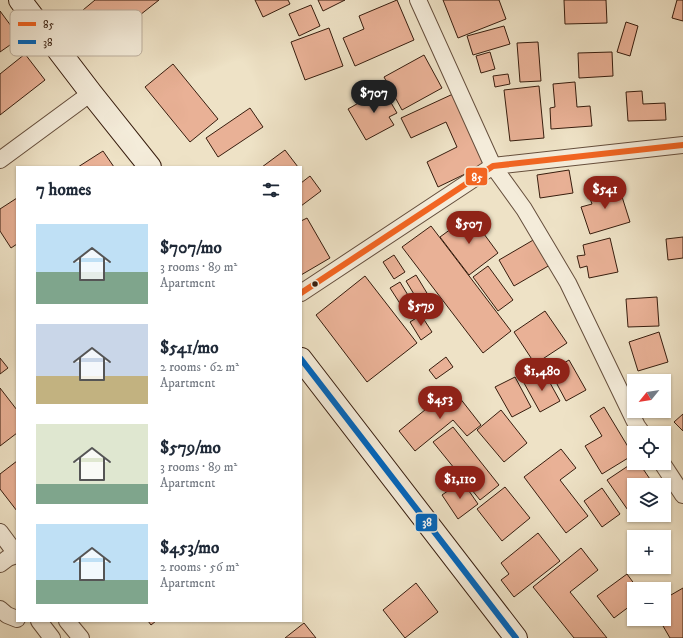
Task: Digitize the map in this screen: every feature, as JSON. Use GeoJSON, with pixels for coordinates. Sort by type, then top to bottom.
{"type":"FeatureCollection","features":[{"type":"Feature","properties":{"kind":"street"},"geometry":{"type":"LineString","coordinates":[[20,0],[28,10]]}},
{"type":"Feature","properties":{"kind":"street"},"geometry":{"type":"LineString","coordinates":[[418,0],[492,166],[524,209],[568,283],[638,426]]}},
{"type":"Feature","properties":{"kind":"street"},"geometry":{"type":"LineString","coordinates":[[63,56],[149,166]]}},
{"type":"Feature","properties":{"kind":"street"},"geometry":{"type":"LineString","coordinates":[[0,160],[91,93]]}},
{"type":"Feature","properties":{"kind":"street"},"geometry":{"type":"LineString","coordinates":[[302,292],[492,166],[683,145]]}},
{"type":"Feature","properties":{"kind":"street"},"geometry":{"type":"LineString","coordinates":[[304,370],[516,638]]}},
{"type":"Feature","properties":{"kind":"street"},"geometry":{"type":"LineString","coordinates":[[667,470],[683,495]]}},
{"type":"Feature","properties":{"kind":"street"},"geometry":{"type":"LineString","coordinates":[[0,532],[16,554]]}},
{"type":"Feature","properties":{"kind":"street"},"geometry":{"type":"LineString","coordinates":[[0,564],[8,558],[16,555]]}},
{"type":"Feature","properties":{"kind":"street"},"geometry":{"type":"LineString","coordinates":[[0,609],[7,615],[16,619]]}},
{"type":"Feature","properties":{"kind":"street"},"geometry":{"type":"LineString","coordinates":[[40,622],[52,638]]}},
{"type":"Feature","properties":{"kind":"street"},"geometry":{"type":"LineString","coordinates":[[68,622],[81,638]]}},
{"type":"Feature","properties":{"kind":"building"},"geometry":{"type":"Polygon","coordinates":[[[95,0],[159,0],[142,13],[142,10],[83,10],[95,0]]]}},
{"type":"Feature","properties":{"kind":"building"},"geometry":{"type":"Polygon","coordinates":[[[255,0],[288,0],[290,4],[263,17],[255,0]]]}},
{"type":"Feature","properties":{"kind":"building"},"geometry":{"type":"Polygon","coordinates":[[[318,0],[345,0],[323,11],[318,0]]]}},
{"type":"Feature","properties":{"kind":"building"},"geometry":{"type":"Polygon","coordinates":[[[397,0],[414,40],[355,66],[343,38],[364,29],[359,16],[397,0]]]}},
{"type":"Feature","properties":{"kind":"building"},"geometry":{"type":"Polygon","coordinates":[[[443,0],[499,0],[506,19],[458,38],[443,0]]]}},
{"type":"Feature","properties":{"kind":"building"},"geometry":{"type":"Polygon","coordinates":[[[564,0],[606,0],[607,23],[565,24],[564,0]]]}},
{"type":"Feature","properties":{"kind":"building"},"geometry":{"type":"Polygon","coordinates":[[[677,0],[683,0],[683,21],[672,18],[677,0]]]}},
{"type":"Feature","properties":{"kind":"building"},"geometry":{"type":"Polygon","coordinates":[[[311,5],[320,26],[299,36],[289,14],[311,5]]]}},
{"type":"Feature","properties":{"kind":"building"},"geometry":{"type":"Polygon","coordinates":[[[0,11],[10,24],[10,45],[0,52],[0,11]]]}},
{"type":"Feature","properties":{"kind":"building"},"geometry":{"type":"Polygon","coordinates":[[[626,22],[638,26],[630,56],[617,52],[626,22]]]}},
{"type":"Feature","properties":{"kind":"building"},"geometry":{"type":"Polygon","coordinates":[[[504,26],[510,44],[473,55],[467,36],[504,26]]]}},
{"type":"Feature","properties":{"kind":"building"},"geometry":{"type":"Polygon","coordinates":[[[329,28],[343,66],[305,80],[291,42],[329,28]]]}},
{"type":"Feature","properties":{"kind":"building"},"geometry":{"type":"Polygon","coordinates":[[[538,42],[541,81],[520,82],[517,43],[538,42]]]}},
{"type":"Feature","properties":{"kind":"building"},"geometry":{"type":"Polygon","coordinates":[[[490,52],[495,69],[481,73],[476,56],[490,52]]]}},
{"type":"Feature","properties":{"kind":"building"},"geometry":{"type":"Polygon","coordinates":[[[612,52],[613,76],[579,78],[578,53],[612,52]]]}},
{"type":"Feature","properties":{"kind":"building"},"geometry":{"type":"Polygon","coordinates":[[[424,55],[442,88],[402,110],[384,77],[424,55]]]}},
{"type":"Feature","properties":{"kind":"building"},"geometry":{"type":"Polygon","coordinates":[[[22,56],[27,56],[45,80],[0,115],[0,74],[22,56]]]}},
{"type":"Feature","properties":{"kind":"building"},"geometry":{"type":"Polygon","coordinates":[[[173,64],[218,119],[190,142],[145,87],[173,64]]]}},
{"type":"Feature","properties":{"kind":"building"},"geometry":{"type":"Polygon","coordinates":[[[508,74],[510,84],[495,87],[493,76],[508,74]]]}},
{"type":"Feature","properties":{"kind":"building"},"geometry":{"type":"Polygon","coordinates":[[[575,82],[577,107],[590,106],[592,126],[551,129],[550,108],[555,107],[553,84],[575,82]]]}},
{"type":"Feature","properties":{"kind":"building"},"geometry":{"type":"Polygon","coordinates":[[[539,86],[544,138],[510,141],[504,90],[539,86]]]}},
{"type":"Feature","properties":{"kind":"building"},"geometry":{"type":"Polygon","coordinates":[[[383,89],[397,113],[389,117],[394,125],[366,140],[348,109],[383,89]]]}},
{"type":"Feature","properties":{"kind":"building"},"geometry":{"type":"Polygon","coordinates":[[[642,91],[643,104],[665,103],[666,120],[628,121],[626,92],[642,91]]]}},
{"type":"Feature","properties":{"kind":"building"},"geometry":{"type":"Polygon","coordinates":[[[453,94],[486,164],[438,187],[427,162],[457,147],[446,122],[411,138],[401,118],[453,94]]]}},
{"type":"Feature","properties":{"kind":"building"},"geometry":{"type":"Polygon","coordinates":[[[250,108],[263,127],[218,157],[206,138],[250,108]]]}},
{"type":"Feature","properties":{"kind":"building"},"geometry":{"type":"Polygon","coordinates":[[[285,150],[297,166],[263,166],[285,150]]]}},
{"type":"Feature","properties":{"kind":"building"},"geometry":{"type":"Polygon","coordinates":[[[103,151],[113,166],[80,166],[103,151]]]}},
{"type":"Feature","properties":{"kind":"building"},"geometry":{"type":"Polygon","coordinates":[[[569,170],[573,193],[540,198],[537,175],[569,170]]]}},
{"type":"Feature","properties":{"kind":"building"},"geometry":{"type":"Polygon","coordinates":[[[310,176],[321,191],[302,205],[302,182],[310,176]]]}},
{"type":"Feature","properties":{"kind":"building"},"geometry":{"type":"Polygon","coordinates":[[[618,184],[630,222],[590,234],[581,207],[592,204],[588,193],[618,184]]]}},
{"type":"Feature","properties":{"kind":"building"},"geometry":{"type":"Polygon","coordinates":[[[16,199],[16,245],[11,248],[0,231],[0,209],[16,199]]]}},
{"type":"Feature","properties":{"kind":"building"},"geometry":{"type":"Polygon","coordinates":[[[470,215],[498,253],[469,275],[440,237],[470,215]]]}},
{"type":"Feature","properties":{"kind":"building"},"geometry":{"type":"Polygon","coordinates":[[[307,218],[330,258],[302,274],[302,220],[307,218]]]}},
{"type":"Feature","properties":{"kind":"building"},"geometry":{"type":"Polygon","coordinates":[[[431,226],[511,331],[483,353],[402,247],[431,226]]]}},
{"type":"Feature","properties":{"kind":"building"},"geometry":{"type":"Polygon","coordinates":[[[683,237],[683,258],[668,260],[666,239],[683,237]]]}},
{"type":"Feature","properties":{"kind":"building"},"geometry":{"type":"Polygon","coordinates":[[[610,238],[618,272],[589,278],[587,266],[580,268],[577,256],[585,255],[583,245],[610,238]]]}},
{"type":"Feature","properties":{"kind":"building"},"geometry":{"type":"Polygon","coordinates":[[[535,239],[550,265],[514,286],[499,260],[535,239]]]}},
{"type":"Feature","properties":{"kind":"building"},"geometry":{"type":"Polygon","coordinates":[[[394,255],[405,272],[394,279],[383,262],[394,255]]]}},
{"type":"Feature","properties":{"kind":"building"},"geometry":{"type":"Polygon","coordinates":[[[488,266],[513,300],[498,311],[473,277],[488,266]]]}},
{"type":"Feature","properties":{"kind":"building"},"geometry":{"type":"Polygon","coordinates":[[[416,275],[433,303],[423,309],[406,281],[416,275]]]}},
{"type":"Feature","properties":{"kind":"building"},"geometry":{"type":"Polygon","coordinates":[[[365,276],[417,343],[367,382],[316,315],[365,276]]]}},
{"type":"Feature","properties":{"kind":"building"},"geometry":{"type":"Polygon","coordinates":[[[400,282],[417,310],[408,316],[390,288],[400,282]]]}},
{"type":"Feature","properties":{"kind":"building"},"geometry":{"type":"Polygon","coordinates":[[[657,297],[659,326],[628,327],[626,299],[657,297]]]}},
{"type":"Feature","properties":{"kind":"building"},"geometry":{"type":"Polygon","coordinates":[[[545,311],[567,343],[535,364],[514,332],[545,311]]]}},
{"type":"Feature","properties":{"kind":"building"},"geometry":{"type":"Polygon","coordinates":[[[421,315],[432,332],[421,340],[410,322],[421,315]]]}},
{"type":"Feature","properties":{"kind":"building"},"geometry":{"type":"Polygon","coordinates":[[[659,332],[668,362],[638,371],[629,342],[659,332]]]}},
{"type":"Feature","properties":{"kind":"building"},"geometry":{"type":"Polygon","coordinates":[[[446,357],[453,367],[436,379],[429,370],[446,357]]]}},
{"type":"Feature","properties":{"kind":"building"},"geometry":{"type":"Polygon","coordinates":[[[0,358],[8,368],[0,374],[0,358]]]}},
{"type":"Feature","properties":{"kind":"building"},"geometry":{"type":"Polygon","coordinates":[[[569,360],[586,390],[566,401],[550,371],[569,360]]]}},
{"type":"Feature","properties":{"kind":"building"},"geometry":{"type":"Polygon","coordinates":[[[544,372],[560,401],[540,412],[524,383],[544,372]]]}},
{"type":"Feature","properties":{"kind":"building"},"geometry":{"type":"Polygon","coordinates":[[[515,377],[531,407],[512,417],[495,387],[515,377]]]}},
{"type":"Feature","properties":{"kind":"building"},"geometry":{"type":"Polygon","coordinates":[[[0,388],[16,409],[16,434],[0,446],[0,388]]]}},
{"type":"Feature","properties":{"kind":"building"},"geometry":{"type":"Polygon","coordinates":[[[452,388],[481,425],[467,436],[453,420],[415,451],[399,431],[452,388]]]}},
{"type":"Feature","properties":{"kind":"building"},"geometry":{"type":"Polygon","coordinates":[[[604,407],[627,445],[627,459],[602,474],[585,446],[602,436],[590,416],[604,407]]]}},
{"type":"Feature","properties":{"kind":"building"},"geometry":{"type":"Polygon","coordinates":[[[501,410],[527,443],[504,462],[477,430],[501,410]]]}},
{"type":"Feature","properties":{"kind":"building"},"geometry":{"type":"Polygon","coordinates":[[[683,414],[683,431],[674,422],[683,414]]]}},
{"type":"Feature","properties":{"kind":"building"},"geometry":{"type":"Polygon","coordinates":[[[453,427],[499,485],[480,500],[433,442],[453,427]]]}},
{"type":"Feature","properties":{"kind":"building"},"geometry":{"type":"Polygon","coordinates":[[[561,449],[576,468],[560,480],[588,516],[566,533],[524,477],[561,449]]]}},
{"type":"Feature","properties":{"kind":"building"},"geometry":{"type":"Polygon","coordinates":[[[16,462],[16,510],[0,489],[0,474],[16,462]]]}},
{"type":"Feature","properties":{"kind":"building"},"geometry":{"type":"Polygon","coordinates":[[[627,467],[627,470],[644,470],[649,478],[627,478],[627,509],[607,480],[627,467]]]}},
{"type":"Feature","properties":{"kind":"building"},"geometry":{"type":"Polygon","coordinates":[[[462,481],[478,504],[458,519],[442,495],[462,481]]]}},
{"type":"Feature","properties":{"kind":"building"},"geometry":{"type":"Polygon","coordinates":[[[505,487],[530,518],[502,541],[477,509],[505,487]]]}},
{"type":"Feature","properties":{"kind":"building"},"geometry":{"type":"Polygon","coordinates":[[[602,488],[620,514],[602,527],[584,501],[602,488]]]}},
{"type":"Feature","properties":{"kind":"building"},"geometry":{"type":"Polygon","coordinates":[[[538,533],[560,561],[514,597],[501,580],[509,574],[501,563],[538,533]]]}},
{"type":"Feature","properties":{"kind":"building"},"geometry":{"type":"Polygon","coordinates":[[[581,548],[598,570],[570,592],[607,638],[574,638],[533,587],[581,548]]]}},
{"type":"Feature","properties":{"kind":"building"},"geometry":{"type":"Polygon","coordinates":[[[627,574],[633,582],[627,582],[627,608],[614,618],[597,596],[627,574]]]}},
{"type":"Feature","properties":{"kind":"building"},"geometry":{"type":"Polygon","coordinates":[[[416,583],[438,612],[405,638],[383,610],[416,583]]]}},
{"type":"Feature","properties":{"kind":"building"},"geometry":{"type":"Polygon","coordinates":[[[683,588],[683,638],[670,638],[663,626],[671,626],[671,595],[683,588]]]}},
{"type":"Feature","properties":{"kind":"building"},"geometry":{"type":"Polygon","coordinates":[[[304,623],[316,638],[285,638],[304,623]]]}},
{"type":"Feature","properties":{"kind":"transit line","name":"85"},"geometry":{"type":"LineString","coordinates":[[302,292],[493,166],[683,145]]}},
{"type":"Feature","properties":{"kind":"transit line","name":"38"},"geometry":{"type":"LineString","coordinates":[[302,360],[516,638]]}}]}
